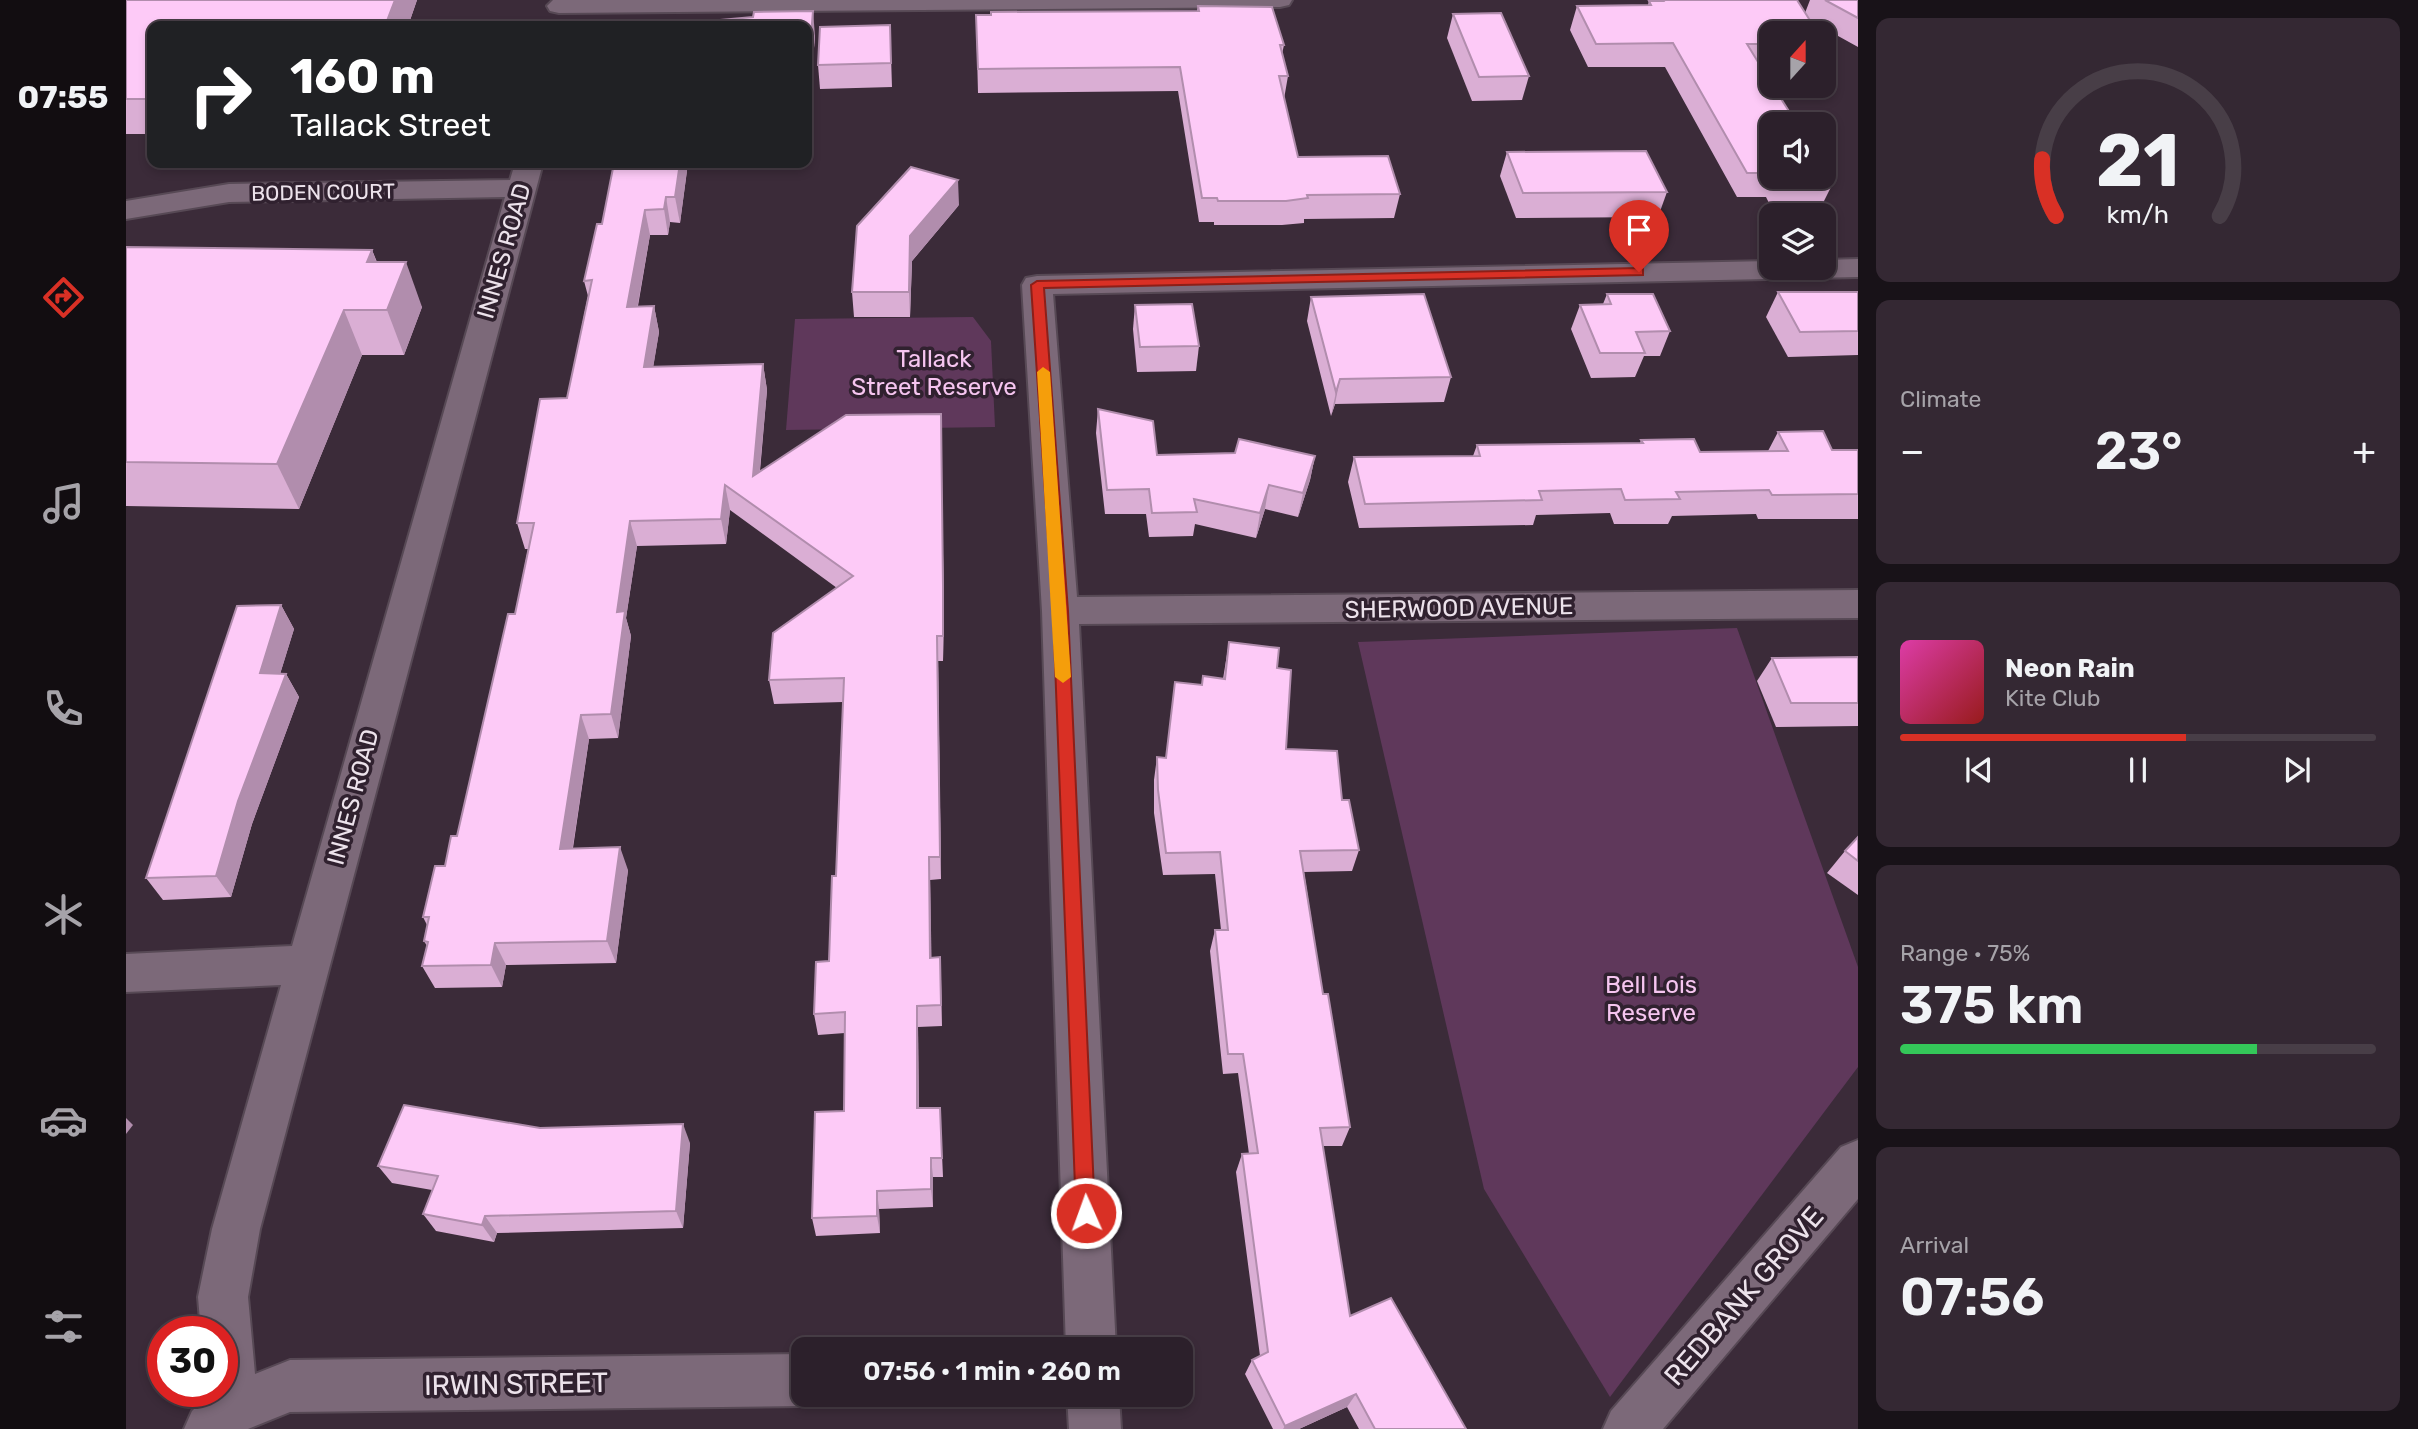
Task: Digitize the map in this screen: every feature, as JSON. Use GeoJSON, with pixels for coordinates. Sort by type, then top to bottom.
{"type":"FeatureCollection","features":[{"type":"Feature","properties":{"kind":"street"},"geometry":{"type":"LineString","coordinates":[[559,11],[1280,0]]}},
{"type":"Feature","properties":{"kind":"street","name":"BODEN COURT"},"geometry":{"type":"LineString","coordinates":[[126,209],[229,193],[525,175]]}},
{"type":"Feature","properties":{"kind":"street","name":"INNES ROAD"},"geometry":{"type":"LineString","coordinates":[[221,1419],[223,1297],[236,1228],[306,965],[525,175]]}},
{"type":"Feature","properties":{"kind":"street"},"geometry":{"type":"LineString","coordinates":[[1090,1337],[1060,611],[1037,285],[1858,268]]}},
{"type":"Feature","properties":{"kind":"street","name":"SHERWOOD AVENUE"},"geometry":{"type":"LineString","coordinates":[[1060,611],[1858,604]]}},
{"type":"Feature","properties":{"kind":"street"},"geometry":{"type":"LineString","coordinates":[[126,973],[306,965]]}},
{"type":"Feature","properties":{"kind":"street","name":"REDBANK GROVE"},"geometry":{"type":"LineString","coordinates":[[1629,1429],[1858,1163]]}},
{"type":"Feature","properties":{"kind":"street","name":"IRWIN STREET"},"geometry":{"type":"LineString","coordinates":[[221,1419],[290,1387],[791,1380]]}},
{"type":"Feature","properties":{"kind":"street"},"geometry":{"type":"LineString","coordinates":[[1094,1407],[1095,1429]]}},
{"type":"Feature","properties":{"kind":"green space","name":"Tallack Street Reserve"},"geometry":{"type":"Polygon","coordinates":[[[973,317],[991,341],[995,427],[786,430],[795,319],[973,317]]]}},
{"type":"Feature","properties":{"kind":"green space","name":"Bell Lois Reserve"},"geometry":{"type":"Polygon","coordinates":[[[1737,628],[1858,967],[1858,1067],[1610,1397],[1484,1189],[1358,642],[1737,628]]]}},
{"type":"Feature","properties":{"kind":"building"},"geometry":{"type":"Polygon","coordinates":[[[126,0],[395,0],[387,21],[147,21],[147,99],[126,99],[126,0]]]}},
{"type":"Feature","properties":{"kind":"building"},"geometry":{"type":"Polygon","coordinates":[[[1797,0],[1810,21],[1759,21],[1759,44],[1747,44],[1759,64],[1759,98],[1781,98],[1789,112],[1759,112],[1759,173],[1747,173],[1673,43],[1596,44],[1577,6],[1651,5],[1649,1],[1797,0]]]}},
{"type":"Feature","properties":{"kind":"building"},"geometry":{"type":"Polygon","coordinates":[[[1825,0],[1858,0],[1858,18],[1825,0]]]}},
{"type":"Feature","properties":{"kind":"building"},"geometry":{"type":"Polygon","coordinates":[[[1198,6],[1272,7],[1284,45],[1280,45],[1288,76],[1279,76],[1298,157],[1388,156],[1400,194],[1307,195],[1308,198],[1286,201],[1218,201],[1217,198],[1202,198],[1180,67],[978,69],[976,15],[991,15],[991,12],[1199,11],[1198,6]]]}},
{"type":"Feature","properties":{"kind":"building"},"geometry":{"type":"Polygon","coordinates":[[[813,11],[812,23],[709,21],[753,17],[754,12],[813,11]]]}},
{"type":"Feature","properties":{"kind":"building"},"geometry":{"type":"Polygon","coordinates":[[[1501,13],[1529,76],[1479,77],[1453,14],[1501,13]]]}},
{"type":"Feature","properties":{"kind":"building"},"geometry":{"type":"Polygon","coordinates":[[[890,25],[891,63],[818,65],[820,27],[890,25]]]}},
{"type":"Feature","properties":{"kind":"building"},"geometry":{"type":"Polygon","coordinates":[[[1646,151],[1667,192],[1523,193],[1507,152],[1646,151]]]}},
{"type":"Feature","properties":{"kind":"building"},"geometry":{"type":"Polygon","coordinates":[[[911,167],[958,180],[910,236],[909,292],[852,292],[857,226],[911,167]]]}},
{"type":"Feature","properties":{"kind":"building"},"geometry":{"type":"Polygon","coordinates":[[[613,168],[679,168],[675,197],[666,197],[664,209],[645,210],[627,307],[654,306],[644,367],[763,364],[753,476],[846,415],[941,414],[943,636],[937,636],[940,857],[929,857],[930,958],[940,957],[941,1005],[917,1006],[917,1108],[940,1108],[942,1158],[931,1158],[931,1189],[877,1191],[877,1216],[812,1218],[815,1112],[844,1111],[845,1012],[814,1014],[816,962],[829,961],[832,876],[836,876],[844,678],[769,680],[773,633],[853,576],[725,485],[721,519],[630,521],[617,612],[625,611],[611,714],[581,715],[560,849],[620,847],[607,941],[495,943],[491,965],[422,966],[428,942],[424,941],[429,917],[423,917],[435,866],[445,866],[451,836],[457,836],[508,614],[515,614],[534,523],[517,523],[540,399],[567,398],[592,280],[584,281],[597,224],[602,224],[613,168]]]}},
{"type":"Feature","properties":{"kind":"building"},"geometry":{"type":"Polygon","coordinates":[[[126,247],[372,250],[367,262],[406,262],[387,310],[344,310],[277,464],[126,462],[126,247]]]}},
{"type":"Feature","properties":{"kind":"building"},"geometry":{"type":"Polygon","coordinates":[[[1778,292],[1858,292],[1858,331],[1800,332],[1778,292]]]}},
{"type":"Feature","properties":{"kind":"building"},"geometry":{"type":"Polygon","coordinates":[[[1424,294],[1451,377],[1340,379],[1336,392],[1311,297],[1424,294]]]}},
{"type":"Feature","properties":{"kind":"building"},"geometry":{"type":"Polygon","coordinates":[[[1607,294],[1653,294],[1670,331],[1636,332],[1645,353],[1600,353],[1580,305],[1611,304],[1607,294]]]}},
{"type":"Feature","properties":{"kind":"building"},"geometry":{"type":"Polygon","coordinates":[[[1192,304],[1199,346],[1140,347],[1135,305],[1192,304]]]}},
{"type":"Feature","properties":{"kind":"building"},"geometry":{"type":"Polygon","coordinates":[[[1098,409],[1153,421],[1157,455],[1235,453],[1239,439],[1315,456],[1303,493],[1269,485],[1260,513],[1194,499],[1197,512],[1152,513],[1149,489],[1107,490],[1098,409]]]}},
{"type":"Feature","properties":{"kind":"building"},"geometry":{"type":"Polygon","coordinates":[[[1823,431],[1832,450],[1858,450],[1858,494],[1772,495],[1769,490],[1676,492],[1680,499],[1625,500],[1621,489],[1539,491],[1542,500],[1365,504],[1354,457],[1480,456],[1477,445],[1643,443],[1641,440],[1694,439],[1700,452],[1788,451],[1778,432],[1823,431]]]}},
{"type":"Feature","properties":{"kind":"building"},"geometry":{"type":"Polygon","coordinates":[[[281,605],[260,673],[286,674],[238,801],[216,876],[146,878],[237,606],[281,605]]]}},
{"type":"Feature","properties":{"kind":"building"},"geometry":{"type":"Polygon","coordinates":[[[1229,642],[1279,648],[1277,668],[1291,670],[1286,749],[1337,751],[1342,800],[1349,800],[1359,850],[1300,851],[1323,994],[1328,994],[1350,1127],[1320,1128],[1350,1316],[1391,1298],[1466,1429],[1375,1429],[1356,1394],[1285,1426],[1252,1360],[1268,1352],[1242,1154],[1258,1153],[1243,1054],[1228,1054],[1215,930],[1228,930],[1220,852],[1166,853],[1158,790],[1157,757],[1166,758],[1175,682],[1202,685],[1203,676],[1225,679],[1229,642]]]}},
{"type":"Feature","properties":{"kind":"building"},"geometry":{"type":"Polygon","coordinates":[[[1858,657],[1858,703],[1791,703],[1772,658],[1858,657]]]}},
{"type":"Feature","properties":{"kind":"building"},"geometry":{"type":"Polygon","coordinates":[[[1858,837],[1858,861],[1845,851],[1858,837]]]}},
{"type":"Feature","properties":{"kind":"building"},"geometry":{"type":"Polygon","coordinates":[[[404,1105],[540,1128],[683,1124],[676,1211],[485,1216],[482,1225],[423,1214],[438,1176],[378,1166],[404,1105]]]}},
{"type":"Feature","properties":{"kind":"slow traffic"},"geometry":{"type":"LineString","coordinates":[[1043,372],[1063,677]]}},
{"type":"Feature","properties":{"kind":"route"},"geometry":{"type":"LineString","coordinates":[[1086,1213],[1060,611],[1037,285],[1639,272]]}}]}
